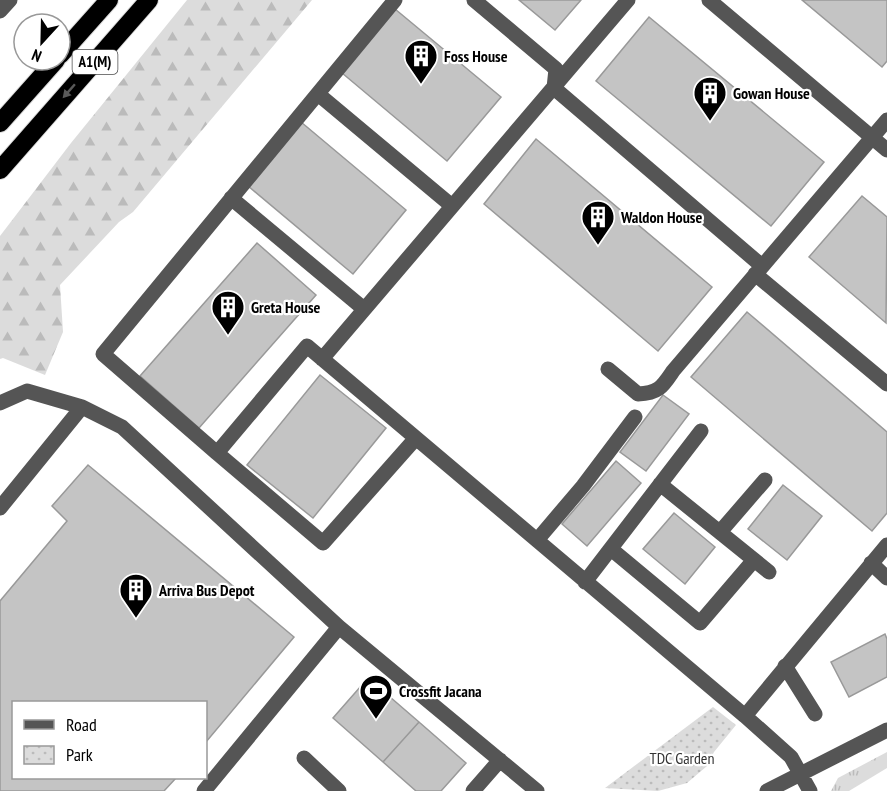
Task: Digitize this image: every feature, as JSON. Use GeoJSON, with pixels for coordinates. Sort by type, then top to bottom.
{"type":"FeatureCollection","features":[{"type":"Feature","properties":{"kind":"highway","name":"A1(M)"},"geometry":{"type":"LineString","coordinates":[[72,42],[109,0]]}},
{"type":"Feature","properties":{"kind":"highway","name":"A1(M)"},"geometry":{"type":"LineString","coordinates":[[0,170],[149,0]]}},
{"type":"Feature","properties":{"kind":"highway","name":"A1(M)"},"geometry":{"type":"LineString","coordinates":[[0,122],[45,72]]}},
{"type":"Feature","properties":{"kind":"highway"},"geometry":{"type":"LineString","coordinates":[[0,181],[40,123]]}},
{"type":"Feature","properties":{"kind":"street"},"geometry":{"type":"LineString","coordinates":[[0,11],[10,0]]}},
{"type":"Feature","properties":{"kind":"street"},"geometry":{"type":"LineString","coordinates":[[395,0],[104,354],[323,543],[416,438]]}},
{"type":"Feature","properties":{"kind":"street"},"geometry":{"type":"LineString","coordinates":[[474,0],[556,69],[554,88]]}},
{"type":"Feature","properties":{"kind":"street"},"geometry":{"type":"LineString","coordinates":[[322,359],[628,0]]}},
{"type":"Feature","properties":{"kind":"street"},"geometry":{"type":"LineString","coordinates":[[709,0],[887,150]]}},
{"type":"Feature","properties":{"kind":"street"},"geometry":{"type":"LineString","coordinates":[[554,88],[887,384]]}},
{"type":"Feature","properties":{"kind":"street"},"geometry":{"type":"LineString","coordinates":[[318,94],[452,206]]}},
{"type":"Feature","properties":{"kind":"street"},"geometry":{"type":"LineString","coordinates":[[608,369],[638,394],[652,393],[663,386],[673,371],[887,120]]}},
{"type":"Feature","properties":{"kind":"street"},"geometry":{"type":"LineString","coordinates":[[231,198],[364,309]]}},
{"type":"Feature","properties":{"kind":"street"},"geometry":{"type":"LineString","coordinates":[[217,453],[307,346],[745,716],[791,757],[810,791]]}},
{"type":"Feature","properties":{"kind":"street"},"geometry":{"type":"LineString","coordinates":[[0,403],[27,391],[82,407],[122,427],[339,627],[537,791]]}},
{"type":"Feature","properties":{"kind":"street"},"geometry":{"type":"LineString","coordinates":[[0,508],[82,407]]}},
{"type":"Feature","properties":{"kind":"street"},"geometry":{"type":"LineString","coordinates":[[538,540],[583,486],[635,417]]}},
{"type":"Feature","properties":{"kind":"street"},"geometry":{"type":"LineString","coordinates":[[585,582],[701,431]]}},
{"type":"Feature","properties":{"kind":"street"},"geometry":{"type":"LineString","coordinates":[[720,532],[765,480]]}},
{"type":"Feature","properties":{"kind":"street"},"geometry":{"type":"LineString","coordinates":[[660,484],[769,572]]}},
{"type":"Feature","properties":{"kind":"street"},"geometry":{"type":"LineString","coordinates":[[745,716],[887,544]]}},
{"type":"Feature","properties":{"kind":"street"},"geometry":{"type":"LineString","coordinates":[[611,549],[700,623],[754,560]]}},
{"type":"Feature","properties":{"kind":"street"},"geometry":{"type":"LineString","coordinates":[[871,563],[887,578]]}},
{"type":"Feature","properties":{"kind":"street"},"geometry":{"type":"LineString","coordinates":[[204,791],[339,627]]}},
{"type":"Feature","properties":{"kind":"street"},"geometry":{"type":"LineString","coordinates":[[785,666],[815,714]]}},
{"type":"Feature","properties":{"kind":"street"},"geometry":{"type":"LineString","coordinates":[[767,791],[887,730]]}},
{"type":"Feature","properties":{"kind":"street"},"geometry":{"type":"LineString","coordinates":[[304,758],[339,791]]}},
{"type":"Feature","properties":{"kind":"street"},"geometry":{"type":"LineString","coordinates":[[473,791],[500,760]]}},
{"type":"Feature","properties":{"kind":"green space"},"geometry":{"type":"Polygon","coordinates":[[[187,0],[312,0],[133,212],[119,222],[60,285],[63,332],[45,375],[3,358],[0,359],[0,236],[71,143],[187,0]]]}},
{"type":"Feature","properties":{"kind":"green space","name":"TDC Garden"},"geometry":{"type":"Polygon","coordinates":[[[713,707],[736,725],[714,752],[707,766],[687,783],[658,791],[605,788],[713,707]]]}},
{"type":"Feature","properties":{"kind":"green space"},"geometry":{"type":"Polygon","coordinates":[[[887,752],[887,768],[849,791],[831,791],[838,778],[887,752]]]}},
{"type":"Feature","properties":{"kind":"building"},"geometry":{"type":"Polygon","coordinates":[[[519,0],[581,0],[555,30],[519,0]]]}},
{"type":"Feature","properties":{"kind":"building"},"geometry":{"type":"Polygon","coordinates":[[[802,0],[887,0],[887,61],[882,67],[802,0]]]}},
{"type":"Feature","properties":{"kind":"building","name":"Foss House"},"geometry":{"type":"Polygon","coordinates":[[[395,9],[501,97],[447,161],[342,73],[395,9]]]}},
{"type":"Feature","properties":{"kind":"building","name":"Gowan House"},"geometry":{"type":"Polygon","coordinates":[[[649,17],[824,162],[771,226],[596,81],[649,17]]]}},
{"type":"Feature","properties":{"kind":"building"},"geometry":{"type":"Polygon","coordinates":[[[301,122],[406,210],[353,274],[248,186],[301,122]]]}},
{"type":"Feature","properties":{"kind":"building","name":"Waldon House"},"geometry":{"type":"Polygon","coordinates":[[[536,139],[712,287],[658,351],[484,204],[536,139]]]}},
{"type":"Feature","properties":{"kind":"building"},"geometry":{"type":"Polygon","coordinates":[[[862,196],[887,217],[886,323],[809,257],[862,196]]]}},
{"type":"Feature","properties":{"kind":"building","name":"Greta House"},"geometry":{"type":"Polygon","coordinates":[[[257,243],[316,295],[199,428],[140,376],[257,243]]]}},
{"type":"Feature","properties":{"kind":"building"},"geometry":{"type":"Polygon","coordinates":[[[747,312],[887,432],[887,513],[872,531],[691,377],[747,312]]]}},
{"type":"Feature","properties":{"kind":"building"},"geometry":{"type":"Polygon","coordinates":[[[320,375],[386,428],[313,518],[247,465],[320,375]]]}},
{"type":"Feature","properties":{"kind":"building"},"geometry":{"type":"Polygon","coordinates":[[[663,395],[689,414],[646,471],[620,452],[663,395]]]}},
{"type":"Feature","properties":{"kind":"building"},"geometry":{"type":"Polygon","coordinates":[[[616,461],[641,483],[587,546],[562,524],[616,461]]]}},
{"type":"Feature","properties":{"kind":"building","name":"Arriva Bus Depot"},"geometry":{"type":"Polygon","coordinates":[[[88,465],[294,637],[207,741],[207,701],[12,701],[12,779],[175,779],[164,791],[0,791],[0,601],[67,521],[52,506],[88,465]]]}},
{"type":"Feature","properties":{"kind":"building"},"geometry":{"type":"Polygon","coordinates":[[[783,485],[822,516],[787,560],[748,529],[783,485]]]}},
{"type":"Feature","properties":{"kind":"building"},"geometry":{"type":"Polygon","coordinates":[[[674,513],[715,547],[685,584],[643,549],[674,513]]]}},
{"type":"Feature","properties":{"kind":"building"},"geometry":{"type":"Polygon","coordinates":[[[885,634],[887,677],[849,697],[831,662],[885,634]]]}},
{"type":"Feature","properties":{"kind":"building","name":"Crossfit Jacana"},"geometry":{"type":"Polygon","coordinates":[[[368,678],[419,722],[383,762],[333,718],[368,678]]]}},
{"type":"Feature","properties":{"kind":"building"},"geometry":{"type":"Polygon","coordinates":[[[419,722],[466,763],[441,791],[416,791],[383,762],[419,722]]]}},
{"type":"Feature","properties":{"kind":"place","name":"Foss House"},"geometry":{"type":"Point","coordinates":[421,85]}},
{"type":"Feature","properties":{"kind":"place","name":"Gowan House"},"geometry":{"type":"Point","coordinates":[710,122]}},
{"type":"Feature","properties":{"kind":"place","name":"Waldon House"},"geometry":{"type":"Point","coordinates":[598,246]}},
{"type":"Feature","properties":{"kind":"place","name":"Greta House"},"geometry":{"type":"Point","coordinates":[228,336]}},
{"type":"Feature","properties":{"kind":"place","name":"Arriva Bus Depot"},"geometry":{"type":"Point","coordinates":[136,619]}},
{"type":"Feature","properties":{"kind":"place","name":"Crossfit Jacana"},"geometry":{"type":"Point","coordinates":[376,720]}}]}
